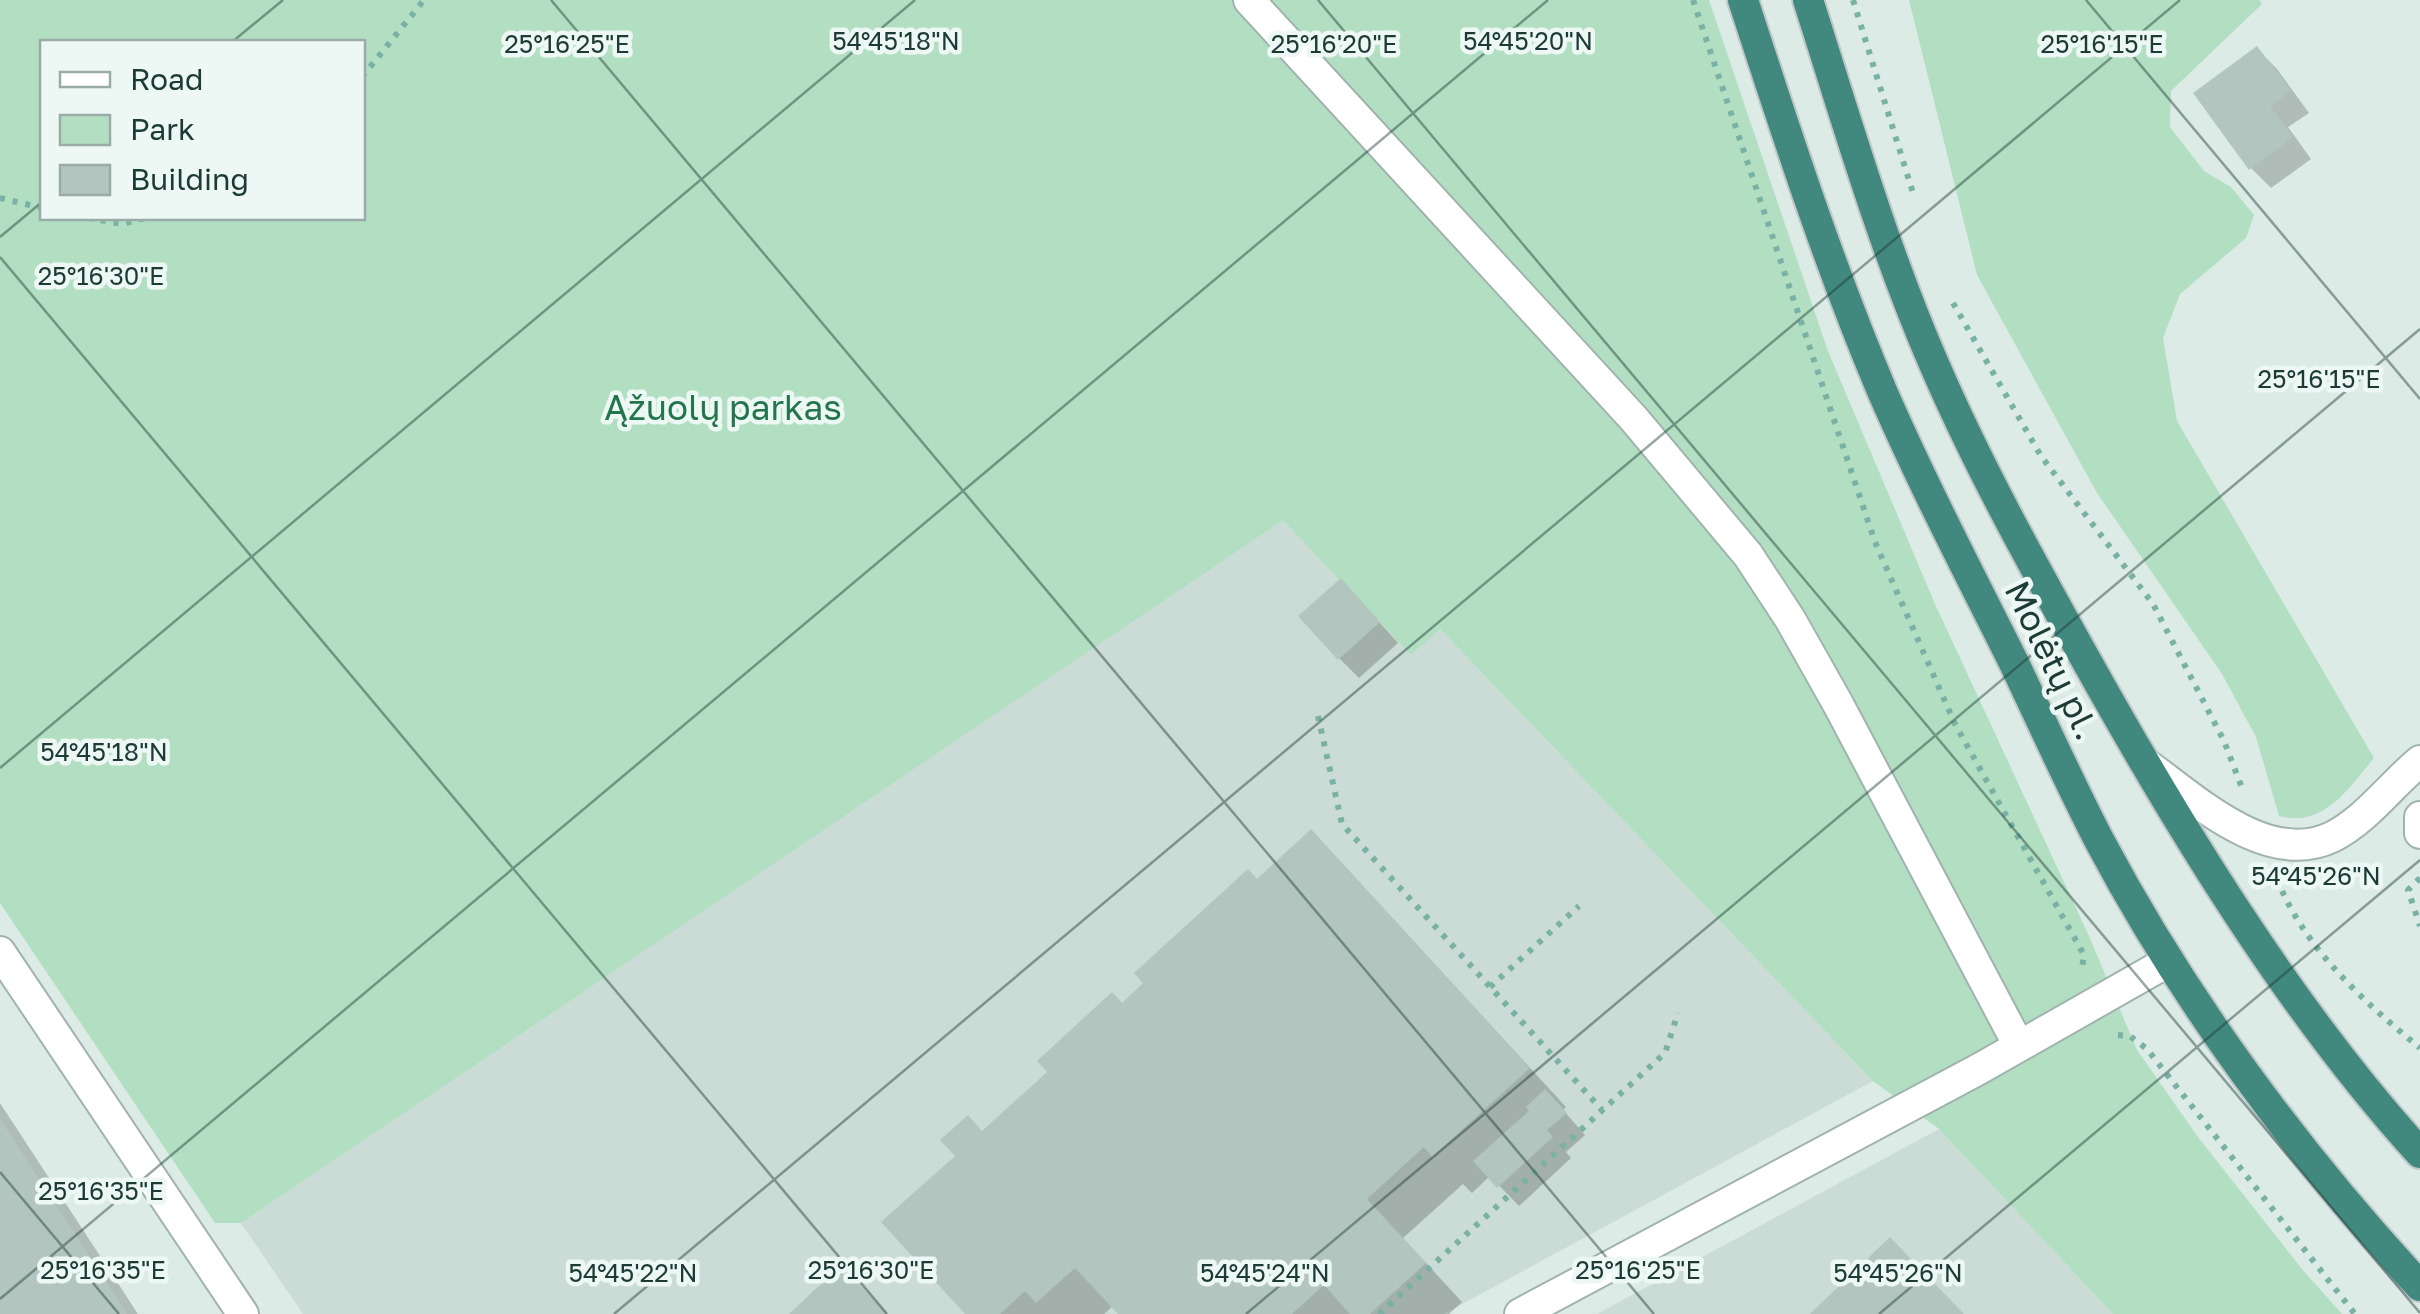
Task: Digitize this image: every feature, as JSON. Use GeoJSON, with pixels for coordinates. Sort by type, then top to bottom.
{"type":"FeatureCollection","features":[{"type":"Feature","properties":{"kind":"highway","name":"Molėtų pl."},"geometry":{"type":"LineString","coordinates":[[1743,0],[1812,214],[1883,392],[2099,840],[2169,961],[2294,1137],[2378,1241],[2420,1286]]}},
{"type":"Feature","properties":{"kind":"highway","name":"Molėtų pl."},"geometry":{"type":"LineString","coordinates":[[1808,0],[1868,186],[1933,362],[1999,500],[2144,763],[2225,890],[2342,1060],[2420,1153]]}},
{"type":"Feature","properties":{"kind":"street"},"geometry":{"type":"LineString","coordinates":[[1249,0],[1634,419],[1748,555],[1838,704],[2019,1046]]}},
{"type":"Feature","properties":{"kind":"street"},"geometry":{"type":"LineString","coordinates":[[2144,763],[2223,820],[2262,841],[2296,844],[2329,838],[2356,820],[2420,761]]}},
{"type":"Feature","properties":{"kind":"street"},"geometry":{"type":"LineString","coordinates":[[2420,817],[2420,832]]}},
{"type":"Feature","properties":{"kind":"street"},"geometry":{"type":"LineString","coordinates":[[0,952],[242,1314]]}},
{"type":"Feature","properties":{"kind":"street"},"geometry":{"type":"LineString","coordinates":[[1520,1314],[2169,961]]}},
{"type":"Feature","properties":{"kind":"path"},"geometry":{"type":"LineString","coordinates":[[365,74],[424,0]]}},
{"type":"Feature","properties":{"kind":"path"},"geometry":{"type":"LineString","coordinates":[[1694,0],[1875,542],[1955,724],[2084,955],[2082,968],[2056,990],[2070,1018],[2086,1043],[2112,1034],[2130,1036],[2147,1049],[2355,1314]]}},
{"type":"Feature","properties":{"kind":"path"},"geometry":{"type":"LineString","coordinates":[[1853,0],[1917,207]]}},
{"type":"Feature","properties":{"kind":"path"},"geometry":{"type":"LineString","coordinates":[[0,198],[40,208]]}},
{"type":"Feature","properties":{"kind":"path"},"geometry":{"type":"LineString","coordinates":[[99,220],[122,224],[137,220]]}},
{"type":"Feature","properties":{"kind":"path"},"geometry":{"type":"LineString","coordinates":[[1950,298],[2041,456],[2153,604],[2224,741],[2283,894],[2316,948],[2384,1018],[2420,1048]]}},
{"type":"Feature","properties":{"kind":"path"},"geometry":{"type":"LineString","coordinates":[[1318,716],[1342,824],[1602,1110]]}},
{"type":"Feature","properties":{"kind":"path"},"geometry":{"type":"LineString","coordinates":[[2420,878],[2408,890],[2420,926]]}},
{"type":"Feature","properties":{"kind":"path"},"geometry":{"type":"LineString","coordinates":[[1490,987],[1578,906]]}},
{"type":"Feature","properties":{"kind":"path"},"geometry":{"type":"LineString","coordinates":[[1380,1314],[1665,1053],[1678,1013]]}},
{"type":"Feature","properties":{"kind":"shaded area"},"geometry":{"type":"Polygon","coordinates":[[[1283,519],[1411,654],[1439,628],[1873,1081],[1444,1314],[303,1314],[241,1223],[1283,519]]]}},
{"type":"Feature","properties":{"kind":"shaded area"},"geometry":{"type":"Polygon","coordinates":[[[1939,1129],[2113,1314],[1597,1314],[1939,1129]]]}},
{"type":"Feature","properties":{"kind":"green space","name":"Ąžuolų parkas"},"geometry":{"type":"Polygon","coordinates":[[[0,0],[1709,0],[1828,351],[1935,604],[2089,936],[2137,1050],[2198,1137],[2342,1314],[2113,1314],[1939,1129],[1873,1081],[1440,629],[1411,655],[1283,520],[241,1223],[215,1223],[0,903],[0,0]]]}},
{"type":"Feature","properties":{"kind":"green space"},"geometry":{"type":"Polygon","coordinates":[[[1909,0],[2260,0],[2262,4],[2171,91],[2170,127],[2204,171],[2231,187],[2254,215],[2246,238],[2180,294],[2163,338],[2177,421],[2374,758],[2344,793],[2322,811],[2295,818],[2279,816],[2256,737],[2222,674],[2097,493],[1977,275],[1909,0]]]}},
{"type":"Feature","properties":{"kind":"building"},"geometry":{"type":"Polygon","coordinates":[[[2257,46],[2291,91],[2270,106],[2293,137],[2249,170],[2193,93],[2257,46]]]}},
{"type":"Feature","properties":{"kind":"building"},"geometry":{"type":"Polygon","coordinates":[[[1341,578],[1380,622],[1338,660],[1298,616],[1341,578]]]}},
{"type":"Feature","properties":{"kind":"building"},"geometry":{"type":"Polygon","coordinates":[[[1311,829],[1530,1068],[1432,1157],[1424,1147],[1367,1199],[1426,1263],[1370,1314],[1350,1314],[1324,1285],[1292,1314],[1118,1314],[1075,1268],[1036,1303],[1025,1291],[1000,1314],[965,1314],[881,1222],[955,1156],[940,1140],[968,1115],[982,1131],[1047,1072],[1037,1061],[1112,992],[1122,1003],[1143,983],[1134,973],[1248,869],[1257,879],[1311,829]]]}},
{"type":"Feature","properties":{"kind":"building"},"geometry":{"type":"Polygon","coordinates":[[[1545,1089],[1567,1113],[1547,1130],[1553,1137],[1497,1188],[1473,1161],[1529,1111],[1526,1107],[1545,1089]]]}},
{"type":"Feature","properties":{"kind":"building"},"geometry":{"type":"Polygon","coordinates":[[[0,1119],[107,1283],[127,1314],[0,1314],[0,1119]]]}},
{"type":"Feature","properties":{"kind":"building"},"geometry":{"type":"Polygon","coordinates":[[[1890,1237],[1964,1314],[1810,1314],[1890,1237]]]}},
{"type":"Feature","properties":{"kind":"building"},"geometry":{"type":"Polygon","coordinates":[[[841,1265],[888,1314],[789,1314],[841,1265]]]}}]}
